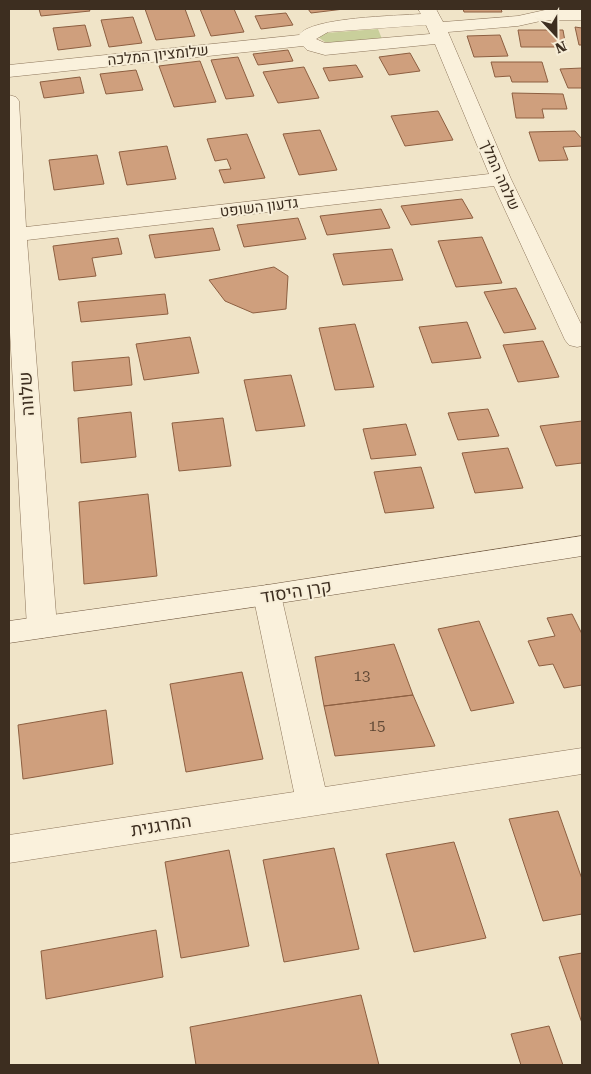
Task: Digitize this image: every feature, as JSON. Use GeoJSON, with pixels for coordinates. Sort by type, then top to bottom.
{"type":"FeatureCollection","features":[{"type":"Feature","properties":{"kind":"street","name":"שלומציון המלכה"},"geometry":{"type":"LineString","coordinates":[[9,71],[307,40],[314,46],[325,49],[434,23],[518,21],[545,15],[582,14]]}},
{"type":"Feature","properties":{"kind":"street","name":"שלמה המלך"},"geometry":{"type":"LineString","coordinates":[[434,23],[501,179],[577,340]]}},
{"type":"Feature","properties":{"kind":"street","name":"שלווה"},"geometry":{"type":"LineString","coordinates":[[9,101],[16,235],[14,280],[42,627]]}},
{"type":"Feature","properties":{"kind":"street","name":"גדעון השופט"},"geometry":{"type":"LineString","coordinates":[[16,235],[501,179]]}},
{"type":"Feature","properties":{"kind":"street","name":"קרן היסוד"},"geometry":{"type":"LineString","coordinates":[[9,632],[267,596],[582,546]]}},
{"type":"Feature","properties":{"kind":"street"},"geometry":{"type":"LineString","coordinates":[[267,596],[312,801]]}},
{"type":"Feature","properties":{"kind":"street","name":"המרגנית"},"geometry":{"type":"LineString","coordinates":[[9,849],[582,761]]}},
{"type":"Feature","properties":{"kind":"green space"},"geometry":{"type":"Polygon","coordinates":[[[378,29],[382,39],[331,43],[325,42],[318,37],[326,33],[378,29]]]}},
{"type":"Feature","properties":{"kind":"building"},"geometry":{"type":"Polygon","coordinates":[[[39,9],[89,9],[90,11],[41,16],[39,9]]]}},
{"type":"Feature","properties":{"kind":"building"},"geometry":{"type":"Polygon","coordinates":[[[145,9],[185,9],[195,36],[156,40],[145,9]]]}},
{"type":"Feature","properties":{"kind":"building"},"geometry":{"type":"Polygon","coordinates":[[[200,9],[234,9],[244,32],[211,36],[200,9]]]}},
{"type":"Feature","properties":{"kind":"building"},"geometry":{"type":"Polygon","coordinates":[[[308,9],[344,9],[311,13],[308,9]]]}},
{"type":"Feature","properties":{"kind":"building"},"geometry":{"type":"Polygon","coordinates":[[[463,9],[501,9],[502,12],[464,12],[463,9]]]}},
{"type":"Feature","properties":{"kind":"building"},"geometry":{"type":"Polygon","coordinates":[[[286,13],[293,25],[261,29],[255,16],[286,13]]]}},
{"type":"Feature","properties":{"kind":"building"},"geometry":{"type":"Polygon","coordinates":[[[133,17],[142,43],[109,47],[101,20],[133,17]]]}},
{"type":"Feature","properties":{"kind":"building"},"geometry":{"type":"Polygon","coordinates":[[[85,25],[91,46],[58,50],[53,28],[85,25]]]}},
{"type":"Feature","properties":{"kind":"building"},"geometry":{"type":"Polygon","coordinates":[[[575,27],[582,28],[582,45],[579,45],[575,27]]]}},
{"type":"Feature","properties":{"kind":"building"},"geometry":{"type":"Polygon","coordinates":[[[518,30],[563,30],[566,47],[521,47],[518,30]]]}},
{"type":"Feature","properties":{"kind":"building"},"geometry":{"type":"Polygon","coordinates":[[[500,35],[508,56],[474,57],[467,36],[500,35]]]}},
{"type":"Feature","properties":{"kind":"building"},"geometry":{"type":"Polygon","coordinates":[[[288,50],[293,61],[258,65],[253,54],[288,50]]]}},
{"type":"Feature","properties":{"kind":"building"},"geometry":{"type":"Polygon","coordinates":[[[410,53],[420,71],[389,75],[379,57],[410,53]]]}},
{"type":"Feature","properties":{"kind":"building"},"geometry":{"type":"Polygon","coordinates":[[[238,57],[254,96],[226,99],[211,60],[238,57]]]}},
{"type":"Feature","properties":{"kind":"building"},"geometry":{"type":"Polygon","coordinates":[[[200,61],[216,102],[174,107],[159,66],[200,61]]]}},
{"type":"Feature","properties":{"kind":"building"},"geometry":{"type":"Polygon","coordinates":[[[491,62],[542,62],[548,82],[512,82],[510,76],[495,77],[491,62]]]}},
{"type":"Feature","properties":{"kind":"building"},"geometry":{"type":"Polygon","coordinates":[[[356,65],[363,77],[329,81],[323,68],[356,65]]]}},
{"type":"Feature","properties":{"kind":"building"},"geometry":{"type":"Polygon","coordinates":[[[304,67],[319,98],[278,103],[263,72],[304,67]]]}},
{"type":"Feature","properties":{"kind":"building"},"geometry":{"type":"Polygon","coordinates":[[[582,68],[582,88],[568,88],[560,69],[582,68]]]}},
{"type":"Feature","properties":{"kind":"building"},"geometry":{"type":"Polygon","coordinates":[[[136,70],[143,90],[106,94],[100,74],[136,70]]]}},
{"type":"Feature","properties":{"kind":"building"},"geometry":{"type":"Polygon","coordinates":[[[80,77],[84,93],[44,98],[40,82],[80,77]]]}},
{"type":"Feature","properties":{"kind":"building"},"geometry":{"type":"Polygon","coordinates":[[[512,93],[563,94],[567,109],[542,109],[544,118],[516,118],[512,93]]]}},
{"type":"Feature","properties":{"kind":"building"},"geometry":{"type":"Polygon","coordinates":[[[438,111],[453,140],[405,146],[391,116],[438,111]]]}},
{"type":"Feature","properties":{"kind":"building"},"geometry":{"type":"Polygon","coordinates":[[[320,130],[337,170],[299,175],[283,134],[320,130]]]}},
{"type":"Feature","properties":{"kind":"building"},"geometry":{"type":"Polygon","coordinates":[[[575,131],[582,139],[582,146],[563,147],[568,160],[539,161],[529,132],[575,131]]]}},
{"type":"Feature","properties":{"kind":"building"},"geometry":{"type":"Polygon","coordinates":[[[247,134],[265,178],[224,183],[219,170],[231,169],[227,159],[215,161],[207,139],[247,134]]]}},
{"type":"Feature","properties":{"kind":"building"},"geometry":{"type":"Polygon","coordinates":[[[167,146],[176,179],[127,185],[119,152],[167,146]]]}},
{"type":"Feature","properties":{"kind":"building"},"geometry":{"type":"Polygon","coordinates":[[[97,155],[104,184],[54,190],[49,160],[97,155]]]}},
{"type":"Feature","properties":{"kind":"building"},"geometry":{"type":"Polygon","coordinates":[[[462,199],[473,218],[411,225],[401,206],[462,199]]]}},
{"type":"Feature","properties":{"kind":"building"},"geometry":{"type":"Polygon","coordinates":[[[381,209],[390,228],[327,235],[320,216],[381,209]]]}},
{"type":"Feature","properties":{"kind":"building"},"geometry":{"type":"Polygon","coordinates":[[[298,218],[306,239],[244,247],[237,225],[298,218]]]}},
{"type":"Feature","properties":{"kind":"building"},"geometry":{"type":"Polygon","coordinates":[[[213,228],[220,250],[155,258],[149,235],[213,228]]]}},
{"type":"Feature","properties":{"kind":"building"},"geometry":{"type":"Polygon","coordinates":[[[482,237],[502,283],[456,287],[438,241],[482,237]]]}},
{"type":"Feature","properties":{"kind":"building"},"geometry":{"type":"Polygon","coordinates":[[[118,238],[122,254],[92,258],[96,276],[59,280],[53,246],[118,238]]]}},
{"type":"Feature","properties":{"kind":"building"},"geometry":{"type":"Polygon","coordinates":[[[392,249],[403,280],[343,285],[333,254],[392,249]]]}},
{"type":"Feature","properties":{"kind":"building"},"geometry":{"type":"Polygon","coordinates":[[[274,267],[288,276],[286,309],[253,313],[225,301],[209,280],[274,267]]]}},
{"type":"Feature","properties":{"kind":"building"},"geometry":{"type":"Polygon","coordinates":[[[516,288],[536,329],[504,333],[484,292],[516,288]]]}},
{"type":"Feature","properties":{"kind":"building"},"geometry":{"type":"Polygon","coordinates":[[[165,294],[168,314],[81,322],[78,302],[165,294]]]}},
{"type":"Feature","properties":{"kind":"building"},"geometry":{"type":"Polygon","coordinates":[[[467,322],[481,358],[432,363],[419,327],[467,322]]]}},
{"type":"Feature","properties":{"kind":"building"},"geometry":{"type":"Polygon","coordinates":[[[355,324],[374,387],[335,390],[319,328],[355,324]]]}},
{"type":"Feature","properties":{"kind":"building"},"geometry":{"type":"Polygon","coordinates":[[[190,337],[199,373],[144,380],[136,344],[190,337]]]}},
{"type":"Feature","properties":{"kind":"building"},"geometry":{"type":"Polygon","coordinates":[[[543,341],[559,377],[518,382],[503,345],[543,341]]]}},
{"type":"Feature","properties":{"kind":"building"},"geometry":{"type":"Polygon","coordinates":[[[129,357],[132,385],[74,391],[72,362],[129,357]]]}},
{"type":"Feature","properties":{"kind":"building"},"geometry":{"type":"Polygon","coordinates":[[[291,375],[305,426],[256,431],[244,380],[291,375]]]}},
{"type":"Feature","properties":{"kind":"building"},"geometry":{"type":"Polygon","coordinates":[[[488,409],[499,436],[458,440],[448,413],[488,409]]]}},
{"type":"Feature","properties":{"kind":"building"},"geometry":{"type":"Polygon","coordinates":[[[131,412],[136,457],[81,463],[78,418],[131,412]]]}},
{"type":"Feature","properties":{"kind":"building"},"geometry":{"type":"Polygon","coordinates":[[[223,418],[231,466],[179,471],[172,423],[223,418]]]}},
{"type":"Feature","properties":{"kind":"building"},"geometry":{"type":"Polygon","coordinates":[[[582,421],[582,463],[556,466],[540,426],[582,421]]]}},
{"type":"Feature","properties":{"kind":"building"},"geometry":{"type":"Polygon","coordinates":[[[406,424],[416,455],[371,459],[363,429],[406,424]]]}},
{"type":"Feature","properties":{"kind":"building"},"geometry":{"type":"Polygon","coordinates":[[[508,448],[523,488],[475,493],[462,453],[508,448]]]}},
{"type":"Feature","properties":{"kind":"building"},"geometry":{"type":"Polygon","coordinates":[[[421,467],[434,508],[385,513],[374,472],[421,467]]]}},
{"type":"Feature","properties":{"kind":"building"},"geometry":{"type":"Polygon","coordinates":[[[148,494],[157,576],[84,584],[79,502],[148,494]]]}},
{"type":"Feature","properties":{"kind":"building"},"geometry":{"type":"Polygon","coordinates":[[[572,614],[582,634],[582,685],[564,688],[553,664],[539,666],[528,641],[555,636],[547,618],[572,614]]]}},
{"type":"Feature","properties":{"kind":"building"},"geometry":{"type":"Polygon","coordinates":[[[479,621],[514,703],[471,711],[438,629],[479,621]]]}},
{"type":"Feature","properties":{"kind":"building"},"geometry":{"type":"Polygon","coordinates":[[[394,644],[413,695],[324,706],[315,657],[394,644]]]}},
{"type":"Feature","properties":{"kind":"building"},"geometry":{"type":"Polygon","coordinates":[[[242,672],[263,759],[186,772],[170,684],[242,672]]]}},
{"type":"Feature","properties":{"kind":"building"},"geometry":{"type":"Polygon","coordinates":[[[413,695],[435,746],[335,756],[324,706],[413,695]]]}},
{"type":"Feature","properties":{"kind":"building"},"geometry":{"type":"Polygon","coordinates":[[[106,710],[113,764],[23,779],[18,725],[106,710]]]}},
{"type":"Feature","properties":{"kind":"building"},"geometry":{"type":"Polygon","coordinates":[[[558,811],[582,879],[582,914],[543,921],[509,819],[558,811]]]}},
{"type":"Feature","properties":{"kind":"building"},"geometry":{"type":"Polygon","coordinates":[[[454,842],[486,938],[414,952],[386,854],[454,842]]]}},
{"type":"Feature","properties":{"kind":"building"},"geometry":{"type":"Polygon","coordinates":[[[334,848],[359,949],[284,962],[263,860],[334,848]]]}},
{"type":"Feature","properties":{"kind":"building"},"geometry":{"type":"Polygon","coordinates":[[[229,850],[249,946],[181,958],[165,862],[229,850]]]}},
{"type":"Feature","properties":{"kind":"building"},"geometry":{"type":"Polygon","coordinates":[[[156,930],[163,977],[46,999],[41,951],[156,930]]]}},
{"type":"Feature","properties":{"kind":"building"},"geometry":{"type":"Polygon","coordinates":[[[582,953],[582,1023],[559,957],[582,953]]]}},
{"type":"Feature","properties":{"kind":"building"},"geometry":{"type":"Polygon","coordinates":[[[361,995],[379,1065],[196,1065],[190,1027],[361,995]]]}},
{"type":"Feature","properties":{"kind":"building"},"geometry":{"type":"Polygon","coordinates":[[[549,1026],[563,1065],[521,1065],[511,1034],[549,1026]]]}}]}
